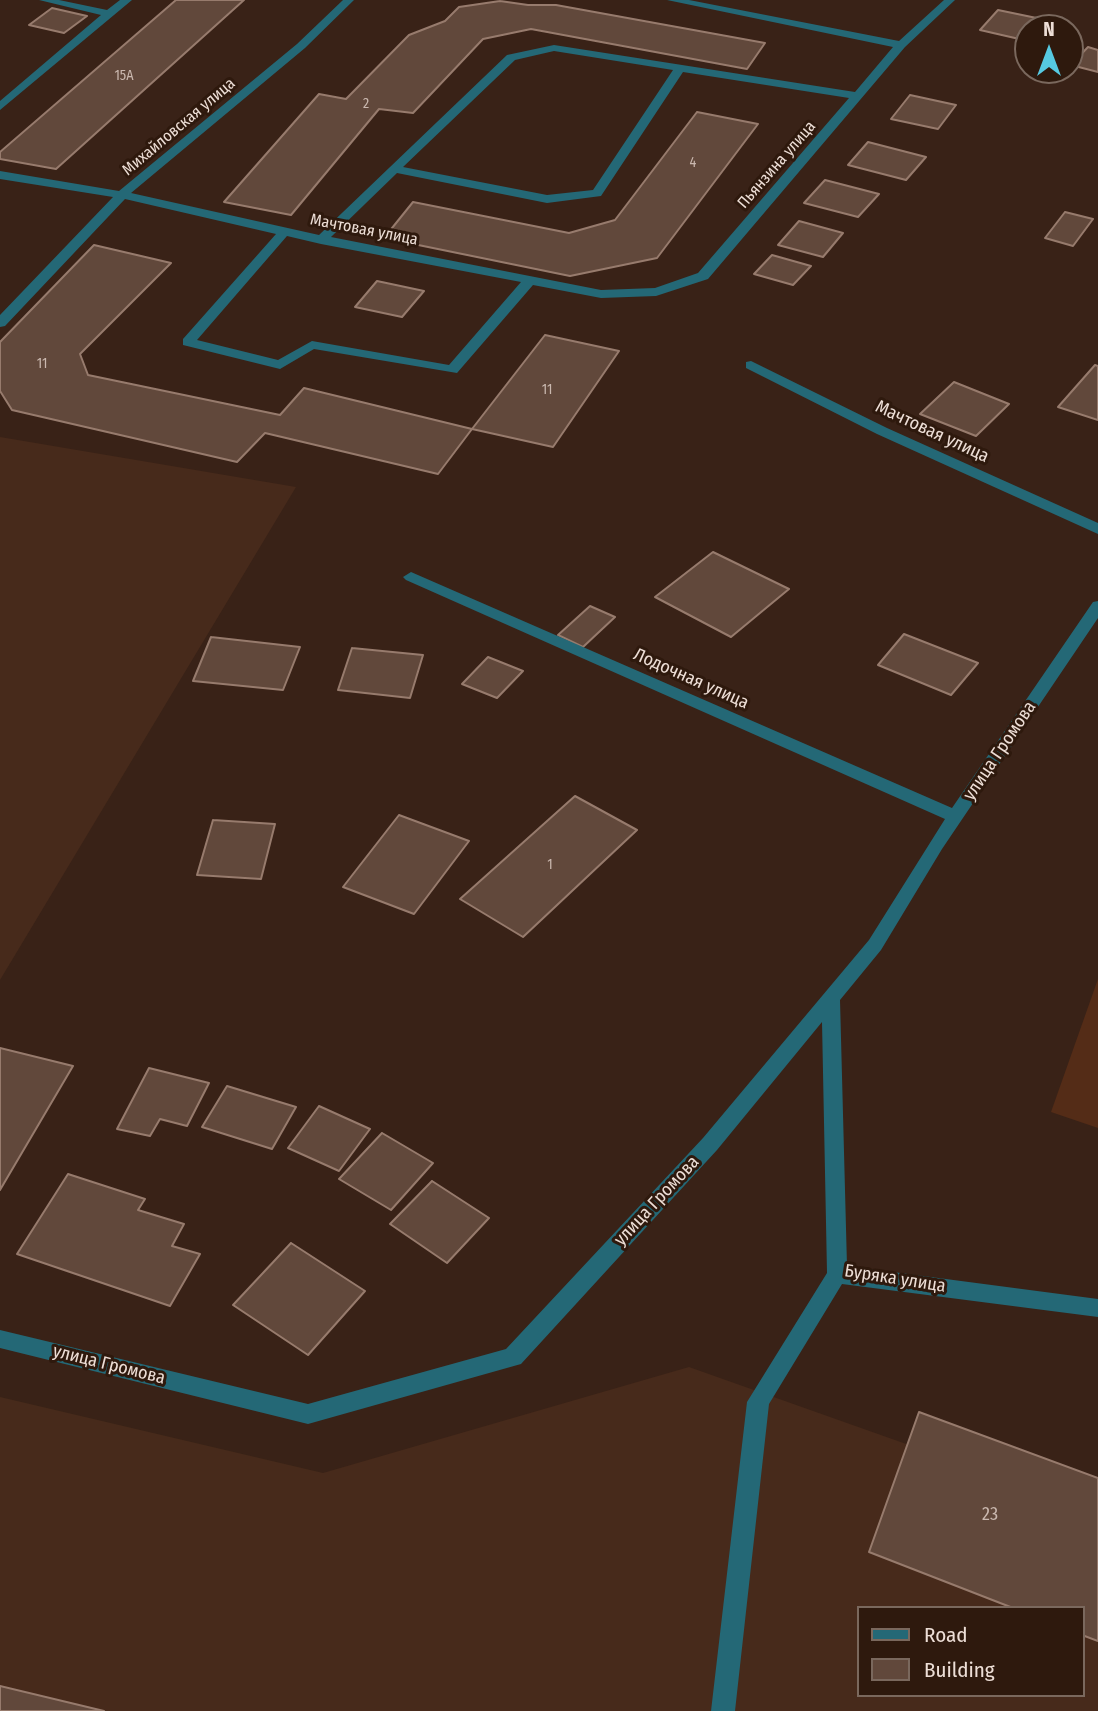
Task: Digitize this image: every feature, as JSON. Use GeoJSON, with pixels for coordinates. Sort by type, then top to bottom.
{"type":"FeatureCollection","features":[{"type":"Feature","properties":{"kind":"street"},"geometry":{"type":"LineString","coordinates":[[44,0],[110,14]]}},
{"type":"Feature","properties":{"kind":"street"},"geometry":{"type":"LineString","coordinates":[[0,107],[127,0]]}},
{"type":"Feature","properties":{"kind":"street","name":"Михайловская улица"},"geometry":{"type":"LineString","coordinates":[[0,175],[122,195],[301,46],[349,0]]}},
{"type":"Feature","properties":{"kind":"street"},"geometry":{"type":"LineString","coordinates":[[672,0],[901,46]]}},
{"type":"Feature","properties":{"kind":"street","name":"Пьянзина улица"},"geometry":{"type":"LineString","coordinates":[[601,294],[656,292],[702,276],[901,46],[950,0]]}},
{"type":"Feature","properties":{"kind":"street"},"geometry":{"type":"LineString","coordinates":[[321,240],[511,57],[554,48],[858,96]]}},
{"type":"Feature","properties":{"kind":"street"},"geometry":{"type":"LineString","coordinates":[[394,169],[547,199],[597,193],[680,68]]}},
{"type":"Feature","properties":{"kind":"street"},"geometry":{"type":"LineString","coordinates":[[0,323],[122,195]]}},
{"type":"Feature","properties":{"kind":"street","name":"Мачтовая улица"},"geometry":{"type":"LineString","coordinates":[[122,195],[321,240],[601,294]]}},
{"type":"Feature","properties":{"kind":"street"},"geometry":{"type":"LineString","coordinates":[[284,232],[188,342],[280,365],[312,345],[452,370],[530,281]]}},
{"type":"Feature","properties":{"kind":"street","name":"Мачтовая улица"},"geometry":{"type":"LineString","coordinates":[[751,365],[882,431],[1098,529]]}},
{"type":"Feature","properties":{"kind":"street","name":"Лодочная улица"},"geometry":{"type":"LineString","coordinates":[[411,577],[955,816]]}},
{"type":"Feature","properties":{"kind":"street","name":"улица Громова"},"geometry":{"type":"LineString","coordinates":[[0,1339],[308,1414],[513,1357],[710,1144],[875,945],[955,816],[1098,606]]}},
{"type":"Feature","properties":{"kind":"street","name":"Буряка улица"},"geometry":{"type":"LineString","coordinates":[[831,997],[837,1274],[1098,1308]]}},
{"type":"Feature","properties":{"kind":"street"},"geometry":{"type":"LineString","coordinates":[[723,1711],[758,1402],[837,1274]]}},
{"type":"Feature","properties":{"kind":"shaded area"},"geometry":{"type":"Polygon","coordinates":[[[0,437],[296,487],[0,980],[0,437]]]}},
{"type":"Feature","properties":{"kind":"shaded area"},"geometry":{"type":"Polygon","coordinates":[[[1098,979],[1098,1128],[1051,1112],[1098,979]]]}},
{"type":"Feature","properties":{"kind":"shaded area"},"geometry":{"type":"Polygon","coordinates":[[[689,1367],[1098,1512],[1098,1711],[0,1711],[0,1397],[323,1473],[689,1367]]]}},
{"type":"Feature","properties":{"kind":"building"},"geometry":{"type":"Polygon","coordinates":[[[176,0],[244,0],[56,169],[0,159],[0,152],[176,0]]]}},
{"type":"Feature","properties":{"kind":"building"},"geometry":{"type":"Polygon","coordinates":[[[500,1],[556,5],[765,43],[747,69],[531,29],[483,39],[413,113],[379,109],[291,215],[224,202],[319,94],[346,99],[409,35],[445,21],[459,7],[500,1]]]}},
{"type":"Feature","properties":{"kind":"building"},"geometry":{"type":"Polygon","coordinates":[[[52,8],[87,16],[64,33],[29,25],[52,8]]]}},
{"type":"Feature","properties":{"kind":"building"},"geometry":{"type":"Polygon","coordinates":[[[998,10],[1017,14],[1014,14],[1014,38],[980,30],[998,10]]]}},
{"type":"Feature","properties":{"kind":"building"},"geometry":{"type":"Polygon","coordinates":[[[1088,47],[1098,50],[1098,72],[1084,68],[1084,51],[1088,47]]]}},
{"type":"Feature","properties":{"kind":"building"},"geometry":{"type":"Polygon","coordinates":[[[910,95],[956,105],[938,129],[891,119],[910,95]]]}},
{"type":"Feature","properties":{"kind":"building"},"geometry":{"type":"Polygon","coordinates":[[[697,112],[758,124],[657,258],[570,276],[384,238],[413,202],[569,233],[615,220],[697,112]]]}},
{"type":"Feature","properties":{"kind":"building"},"geometry":{"type":"Polygon","coordinates":[[[868,142],[926,157],[906,180],[848,165],[868,142]]]}},
{"type":"Feature","properties":{"kind":"building"},"geometry":{"type":"Polygon","coordinates":[[[825,180],[879,194],[858,217],[804,203],[825,180]]]}},
{"type":"Feature","properties":{"kind":"building"},"geometry":{"type":"Polygon","coordinates":[[[1065,212],[1093,219],[1073,246],[1045,238],[1065,212]]]}},
{"type":"Feature","properties":{"kind":"building"},"geometry":{"type":"Polygon","coordinates":[[[799,221],[843,233],[823,257],[778,245],[799,221]]]}},
{"type":"Feature","properties":{"kind":"building"},"geometry":{"type":"Polygon","coordinates":[[[94,245],[171,263],[80,354],[88,375],[280,415],[304,388],[472,429],[438,474],[265,433],[237,462],[12,410],[0,391],[0,342],[94,245]]]}},
{"type":"Feature","properties":{"kind":"building"},"geometry":{"type":"Polygon","coordinates":[[[772,255],[811,266],[793,285],[754,274],[772,255]]]}},
{"type":"Feature","properties":{"kind":"building"},"geometry":{"type":"Polygon","coordinates":[[[377,281],[424,291],[402,317],[355,307],[377,281]]]}},
{"type":"Feature","properties":{"kind":"building"},"geometry":{"type":"Polygon","coordinates":[[[545,335],[619,351],[553,447],[472,429],[545,335]]]}},
{"type":"Feature","properties":{"kind":"building"},"geometry":{"type":"Polygon","coordinates":[[[1095,365],[1098,366],[1098,420],[1058,407],[1095,365]]]}},
{"type":"Feature","properties":{"kind":"building"},"geometry":{"type":"Polygon","coordinates":[[[954,382],[1009,404],[976,436],[920,414],[954,382]]]}},
{"type":"Feature","properties":{"kind":"building"},"geometry":{"type":"Polygon","coordinates":[[[713,552],[789,589],[731,637],[655,597],[713,552]]]}},
{"type":"Feature","properties":{"kind":"building"},"geometry":{"type":"Polygon","coordinates":[[[590,606],[615,617],[583,647],[558,635],[590,606]]]}},
{"type":"Feature","properties":{"kind":"building"},"geometry":{"type":"Polygon","coordinates":[[[904,634],[978,663],[951,695],[878,665],[904,634]]]}},
{"type":"Feature","properties":{"kind":"building"},"geometry":{"type":"Polygon","coordinates":[[[211,637],[300,647],[283,690],[193,681],[211,637]]]}},
{"type":"Feature","properties":{"kind":"building"},"geometry":{"type":"Polygon","coordinates":[[[352,648],[423,655],[410,698],[338,690],[352,648]]]}},
{"type":"Feature","properties":{"kind":"building"},"geometry":{"type":"Polygon","coordinates":[[[488,657],[523,671],[497,698],[462,684],[488,657]]]}},
{"type":"Feature","properties":{"kind":"building"},"geometry":{"type":"Polygon","coordinates":[[[575,796],[637,830],[523,937],[460,899],[575,796]]]}},
{"type":"Feature","properties":{"kind":"building"},"geometry":{"type":"Polygon","coordinates":[[[399,815],[469,841],[414,914],[343,887],[399,815]]]}},
{"type":"Feature","properties":{"kind":"building"},"geometry":{"type":"Polygon","coordinates":[[[213,820],[275,824],[261,879],[197,875],[213,820]]]}},
{"type":"Feature","properties":{"kind":"building"},"geometry":{"type":"Polygon","coordinates":[[[0,1048],[73,1066],[0,1190],[0,1048]]]}},
{"type":"Feature","properties":{"kind":"building"},"geometry":{"type":"Polygon","coordinates":[[[149,1068],[209,1083],[187,1126],[160,1119],[150,1136],[117,1129],[149,1068]]]}},
{"type":"Feature","properties":{"kind":"building"},"geometry":{"type":"Polygon","coordinates":[[[227,1086],[296,1107],[272,1149],[202,1127],[227,1086]]]}},
{"type":"Feature","properties":{"kind":"building"},"geometry":{"type":"Polygon","coordinates":[[[319,1106],[370,1129],[339,1171],[288,1148],[319,1106]]]}},
{"type":"Feature","properties":{"kind":"building"},"geometry":{"type":"Polygon","coordinates":[[[382,1133],[433,1163],[391,1210],[339,1179],[382,1133]]]}},
{"type":"Feature","properties":{"kind":"building"},"geometry":{"type":"Polygon","coordinates":[[[68,1174],[145,1199],[138,1210],[184,1224],[172,1246],[200,1254],[170,1306],[17,1254],[68,1174]]]}},
{"type":"Feature","properties":{"kind":"building"},"geometry":{"type":"Polygon","coordinates":[[[432,1181],[489,1218],[447,1263],[390,1224],[432,1181]]]}},
{"type":"Feature","properties":{"kind":"building"},"geometry":{"type":"Polygon","coordinates":[[[291,1243],[365,1291],[308,1355],[233,1305],[291,1243]]]}},
{"type":"Feature","properties":{"kind":"building"},"geometry":{"type":"Polygon","coordinates":[[[919,1412],[1098,1478],[1098,1641],[1084,1636],[1084,1606],[1008,1606],[869,1552],[919,1412]]]}},
{"type":"Feature","properties":{"kind":"building"},"geometry":{"type":"Polygon","coordinates":[[[0,1686],[104,1711],[0,1711],[0,1686]]]}}]}
